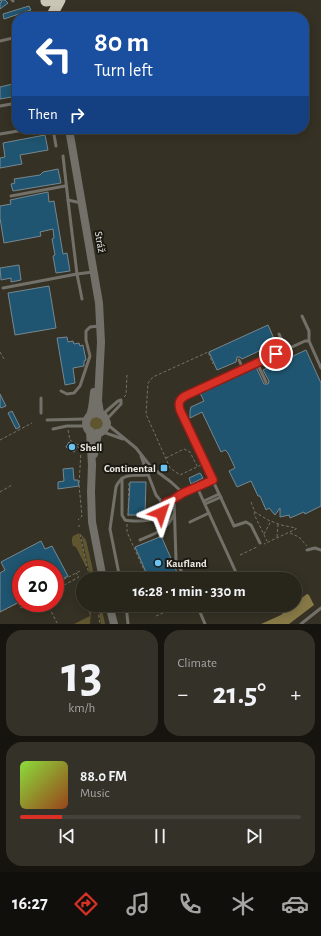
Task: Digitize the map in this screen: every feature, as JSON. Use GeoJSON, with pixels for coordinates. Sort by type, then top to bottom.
{"type":"FeatureCollection","features":[{"type":"Feature","properties":{"kind":"highway"},"geometry":{"type":"LineString","coordinates":[[53,12],[60,0]]}},
{"type":"Feature","properties":{"kind":"street"},"geometry":{"type":"LineString","coordinates":[[48,0],[49,12]]}},
{"type":"Feature","properties":{"kind":"street","name":"Stráž"},"geometry":{"type":"LineString","coordinates":[[70,134],[99,303],[100,360],[98,401],[106,428],[100,432],[92,465]]}},
{"type":"Feature","properties":{"kind":"street","name":"Stráž"},"geometry":{"type":"LineString","coordinates":[[100,360],[88,423],[92,465],[92,522],[102,572]]}},
{"type":"Feature","properties":{"kind":"street"},"geometry":{"type":"LineString","coordinates":[[100,432],[88,423],[95,413],[104,418]]}},
{"type":"Feature","properties":{"kind":"street"},"geometry":{"type":"LineString","coordinates":[[112,612],[114,623]]}},
{"type":"Feature","properties":{"kind":"lane"},"geometry":{"type":"LineString","coordinates":[[0,41],[12,38]]}},
{"type":"Feature","properties":{"kind":"lane"},"geometry":{"type":"LineString","coordinates":[[0,106],[12,104]]}},
{"type":"Feature","properties":{"kind":"lane"},"geometry":{"type":"LineString","coordinates":[[0,134],[12,132]]}},
{"type":"Feature","properties":{"kind":"lane"},"geometry":{"type":"LineString","coordinates":[[54,134],[56,146]]}},
{"type":"Feature","properties":{"kind":"lane"},"geometry":{"type":"LineString","coordinates":[[63,156],[65,186],[77,274],[82,299]]}},
{"type":"Feature","properties":{"kind":"lane"},"geometry":{"type":"LineString","coordinates":[[11,196],[65,186]]}},
{"type":"Feature","properties":{"kind":"lane"},"geometry":{"type":"LineString","coordinates":[[68,200],[82,204]]}},
{"type":"Feature","properties":{"kind":"lane"},"geometry":{"type":"LineString","coordinates":[[3,288],[94,272]]}},
{"type":"Feature","properties":{"kind":"lane"},"geometry":{"type":"LineString","coordinates":[[302,316],[309,331],[309,341],[321,368]]}},
{"type":"Feature","properties":{"kind":"lane"},"geometry":{"type":"LineString","coordinates":[[61,391],[67,394],[74,393],[80,386],[90,356],[86,340],[86,331],[90,327],[100,326]]}},
{"type":"Feature","properties":{"kind":"lane"},"geometry":{"type":"LineString","coordinates":[[279,334],[286,349]]}},
{"type":"Feature","properties":{"kind":"lane"},"geometry":{"type":"LineString","coordinates":[[260,543],[251,525],[246,522],[234,526],[180,410],[180,399],[286,349],[302,342],[309,341]]}},
{"type":"Feature","properties":{"kind":"lane"},"geometry":{"type":"LineString","coordinates":[[239,360],[243,369]]}},
{"type":"Feature","properties":{"kind":"lane"},"geometry":{"type":"LineString","coordinates":[[257,363],[266,382]]}},
{"type":"Feature","properties":{"kind":"lane"},"geometry":{"type":"LineString","coordinates":[[41,398],[41,413]]}},
{"type":"Feature","properties":{"kind":"lane"},"geometry":{"type":"LineString","coordinates":[[104,418],[121,404],[122,400]]}},
{"type":"Feature","properties":{"kind":"lane"},"geometry":{"type":"LineString","coordinates":[[104,418],[118,401],[122,400]]}},
{"type":"Feature","properties":{"kind":"lane"},"geometry":{"type":"LineString","coordinates":[[104,418],[136,448],[151,468],[171,482],[183,493]]}},
{"type":"Feature","properties":{"kind":"lane"},"geometry":{"type":"LineString","coordinates":[[47,420],[88,423]]}},
{"type":"Feature","properties":{"kind":"lane"},"geometry":{"type":"LineString","coordinates":[[53,430],[88,423]]}},
{"type":"Feature","properties":{"kind":"lane"},"geometry":{"type":"LineString","coordinates":[[100,432],[126,440]]}},
{"type":"Feature","properties":{"kind":"lane"},"geometry":{"type":"LineString","coordinates":[[141,456],[158,499],[166,502],[213,480]]}},
{"type":"Feature","properties":{"kind":"lane"},"geometry":{"type":"LineString","coordinates":[[119,572],[110,529],[116,487],[118,481],[129,475],[148,475]]}},
{"type":"Feature","properties":{"kind":"lane"},"geometry":{"type":"LineString","coordinates":[[122,478],[122,515],[125,520],[154,520],[159,516],[166,502]]}},
{"type":"Feature","properties":{"kind":"lane"},"geometry":{"type":"LineString","coordinates":[[197,487],[236,572]]}},
{"type":"Feature","properties":{"kind":"lane"},"geometry":{"type":"LineString","coordinates":[[204,502],[220,495]]}},
{"type":"Feature","properties":{"kind":"lane"},"geometry":{"type":"LineString","coordinates":[[174,499],[176,560],[182,572]]}},
{"type":"Feature","properties":{"kind":"lane"},"geometry":{"type":"LineString","coordinates":[[140,540],[165,528],[172,520],[175,512]]}},
{"type":"Feature","properties":{"kind":"lane"},"geometry":{"type":"LineString","coordinates":[[190,522],[209,513]]}},
{"type":"Feature","properties":{"kind":"lane"},"geometry":{"type":"LineString","coordinates":[[307,550],[314,548],[321,550]]}},
{"type":"Feature","properties":{"kind":"lane"},"geometry":{"type":"LineString","coordinates":[[301,624],[321,608]]}},
{"type":"Feature","properties":{"kind":"lane"},"geometry":{"type":"LineString","coordinates":[[127,612],[128,624]]}},
{"type":"Feature","properties":{"kind":"lane"},"geometry":{"type":"LineString","coordinates":[[200,612],[205,624]]}},
{"type":"Feature","properties":{"kind":"path"},"geometry":{"type":"LineString","coordinates":[[0,352],[4,359]]}},
{"type":"Feature","properties":{"kind":"path"},"geometry":{"type":"LineString","coordinates":[[201,465],[180,474],[170,468],[146,414],[148,383],[153,377],[208,352],[213,364]]}},
{"type":"Feature","properties":{"kind":"path"},"geometry":{"type":"LineString","coordinates":[[122,400],[126,395],[127,375]]}},
{"type":"Feature","properties":{"kind":"path"},"geometry":{"type":"LineString","coordinates":[[0,440],[32,422]]}},
{"type":"Feature","properties":{"kind":"path"},"geometry":{"type":"LineString","coordinates":[[68,428],[70,440],[77,445],[81,454],[79,485],[82,516],[78,520]]}},
{"type":"Feature","properties":{"kind":"path"},"geometry":{"type":"LineString","coordinates":[[77,445],[88,444]]}},
{"type":"Feature","properties":{"kind":"path"},"geometry":{"type":"LineString","coordinates":[[166,458],[184,449],[190,452],[197,467]]}},
{"type":"Feature","properties":{"kind":"path"},"geometry":{"type":"LineString","coordinates":[[128,516],[129,478]]}},
{"type":"Feature","properties":{"kind":"path"},"geometry":{"type":"LineString","coordinates":[[0,492],[12,485]]}},
{"type":"Feature","properties":{"kind":"path"},"geometry":{"type":"LineString","coordinates":[[251,502],[255,512],[254,514],[268,542]]}},
{"type":"Feature","properties":{"kind":"path"},"geometry":{"type":"LineString","coordinates":[[240,555],[296,530],[296,528],[271,521],[255,512]]}},
{"type":"Feature","properties":{"kind":"path"},"geometry":{"type":"LineString","coordinates":[[264,534],[271,521]]}},
{"type":"Feature","properties":{"kind":"path"},"geometry":{"type":"LineString","coordinates":[[277,538],[278,523]]}},
{"type":"Feature","properties":{"kind":"path"},"geometry":{"type":"LineString","coordinates":[[127,524],[127,532],[145,572]]}},
{"type":"Feature","properties":{"kind":"path"},"geometry":{"type":"LineString","coordinates":[[288,533],[296,535],[302,539],[306,546],[309,546]]}},
{"type":"Feature","properties":{"kind":"path"},"geometry":{"type":"LineString","coordinates":[[80,534],[89,572]]}},
{"type":"Feature","properties":{"kind":"path"},"geometry":{"type":"LineString","coordinates":[[84,569],[88,567]]}},
{"type":"Feature","properties":{"kind":"path"},"geometry":{"type":"LineString","coordinates":[[64,579],[76,573]]}},
{"type":"Feature","properties":{"kind":"path"},"geometry":{"type":"LineString","coordinates":[[64,585],[76,579]]}},
{"type":"Feature","properties":{"kind":"path"},"geometry":{"type":"LineString","coordinates":[[0,612],[12,606]]}},
{"type":"Feature","properties":{"kind":"path"},"geometry":{"type":"LineString","coordinates":[[52,612],[58,623]]}},
{"type":"Feature","properties":{"kind":"path"},"geometry":{"type":"LineString","coordinates":[[98,612],[100,624]]}},
{"type":"Feature","properties":{"kind":"path"},"geometry":{"type":"LineString","coordinates":[[156,616],[162,613]]}},
{"type":"Feature","properties":{"kind":"shaded area"},"geometry":{"type":"Polygon","coordinates":[[[100,416],[104,424],[99,431],[90,428],[91,417],[100,416]]]}},
{"type":"Feature","properties":{"kind":"shaded area"},"geometry":{"type":"Polygon","coordinates":[[[79,533],[86,567],[76,547],[72,544],[73,536],[79,533]]]}},
{"type":"Feature","properties":{"kind":"shaded area"},"geometry":{"type":"Polygon","coordinates":[[[81,534],[86,540],[93,572],[89,572],[81,534]]]}},
{"type":"Feature","properties":{"kind":"shaded area"},"geometry":{"type":"Polygon","coordinates":[[[307,594],[309,595],[314,605],[289,624],[261,624],[284,612],[302,612],[302,598],[307,594]]]}},
{"type":"Feature","properties":{"kind":"shaded area"},"geometry":{"type":"Polygon","coordinates":[[[89,612],[91,613],[90,624],[74,624],[90,616],[89,612]]]}},
{"type":"Feature","properties":{"kind":"shaded area"},"geometry":{"type":"Polygon","coordinates":[[[99,612],[102,612],[105,624],[101,624],[99,612]]]}},
{"type":"Feature","properties":{"kind":"building"},"geometry":{"type":"Polygon","coordinates":[[[0,0],[5,0],[8,3],[0,9],[0,3],[2,2],[0,0]]]}},
{"type":"Feature","properties":{"kind":"building"},"geometry":{"type":"Polygon","coordinates":[[[29,6],[31,10],[25,12],[12,12],[12,16],[4,19],[3,14],[29,6]]]}},
{"type":"Feature","properties":{"kind":"building"},"geometry":{"type":"Polygon","coordinates":[[[12,84],[12,97],[0,99],[0,87],[12,84]]]}},
{"type":"Feature","properties":{"kind":"building"},"geometry":{"type":"Polygon","coordinates":[[[45,135],[48,150],[20,155],[22,164],[0,168],[0,158],[5,157],[3,143],[45,135]]]}},
{"type":"Feature","properties":{"kind":"building"},"geometry":{"type":"Polygon","coordinates":[[[58,169],[61,183],[13,191],[11,184],[15,183],[14,179],[40,175],[43,172],[58,169]]]}},
{"type":"Feature","properties":{"kind":"building"},"geometry":{"type":"Polygon","coordinates":[[[48,192],[49,202],[54,201],[63,254],[67,253],[70,271],[56,273],[53,256],[55,255],[52,239],[54,238],[53,229],[40,232],[41,236],[4,243],[0,218],[0,206],[11,204],[10,200],[48,192]]]}},
{"type":"Feature","properties":{"kind":"building"},"geometry":{"type":"Polygon","coordinates":[[[19,265],[21,280],[11,282],[11,278],[1,280],[0,268],[19,265]]]}},
{"type":"Feature","properties":{"kind":"building"},"geometry":{"type":"Polygon","coordinates":[[[49,286],[56,328],[15,335],[8,293],[49,286]]]}},
{"type":"Feature","properties":{"kind":"building"},"geometry":{"type":"Polygon","coordinates":[[[268,325],[276,343],[242,359],[237,357],[236,362],[217,370],[209,352],[268,325]]]}},
{"type":"Feature","properties":{"kind":"building"},"geometry":{"type":"Polygon","coordinates":[[[67,337],[68,342],[73,341],[74,344],[79,343],[80,346],[83,345],[86,360],[84,361],[84,366],[73,368],[75,383],[65,385],[57,338],[67,337]]]}},
{"type":"Feature","properties":{"kind":"building"},"geometry":{"type":"Polygon","coordinates":[[[306,350],[321,383],[321,506],[305,514],[304,512],[290,518],[289,515],[280,517],[280,508],[275,515],[269,508],[266,510],[251,481],[237,487],[229,471],[235,468],[228,453],[225,450],[221,452],[202,412],[190,418],[190,411],[191,407],[204,401],[200,393],[256,367],[264,384],[268,384],[269,381],[263,370],[306,350]]]}},
{"type":"Feature","properties":{"kind":"building"},"geometry":{"type":"Polygon","coordinates":[[[0,394],[6,406],[1,408],[0,406],[0,394]]]}},
{"type":"Feature","properties":{"kind":"building"},"geometry":{"type":"Polygon","coordinates":[[[12,411],[20,427],[16,429],[8,413],[12,411]]]}},
{"type":"Feature","properties":{"kind":"building","name":"Shell"},"geometry":{"type":"Polygon","coordinates":[[[69,442],[77,447],[74,452],[66,447],[69,442]]]}},
{"type":"Feature","properties":{"kind":"building"},"geometry":{"type":"Polygon","coordinates":[[[73,468],[74,480],[78,480],[79,486],[58,489],[58,482],[64,481],[63,469],[73,468]]]}},
{"type":"Feature","properties":{"kind":"building"},"geometry":{"type":"Polygon","coordinates":[[[200,473],[203,478],[191,484],[189,478],[200,473]]]}},
{"type":"Feature","properties":{"kind":"building"},"geometry":{"type":"Polygon","coordinates":[[[130,482],[146,482],[145,515],[128,515],[130,482]]]}},
{"type":"Feature","properties":{"kind":"building","name":"Kaufland"},"geometry":{"type":"Polygon","coordinates":[[[162,536],[177,572],[146,572],[135,547],[162,536]]]}},
{"type":"Feature","properties":{"kind":"building"},"geometry":{"type":"Polygon","coordinates":[[[41,541],[45,549],[52,546],[59,560],[12,560],[12,606],[0,612],[0,573],[5,570],[1,562],[41,541]]]}},
{"type":"Feature","properties":{"kind":"building"},"geometry":{"type":"Polygon","coordinates":[[[64,568],[68,576],[64,578],[64,568]]]}},
{"type":"Feature","properties":{"kind":"place","name":"Shell"},"geometry":{"type":"Point","coordinates":[72,447]}},
{"type":"Feature","properties":{"kind":"place","name":"Continental"},"geometry":{"type":"Point","coordinates":[164,468]}},
{"type":"Feature","properties":{"kind":"place","name":"Kaufland"},"geometry":{"type":"Point","coordinates":[158,563]}},
{"type":"Feature","properties":{"kind":"route"},"geometry":{"type":"LineString","coordinates":[[161,513],[166,502],[213,480],[180,410],[180,399],[276,354]]}}]}
